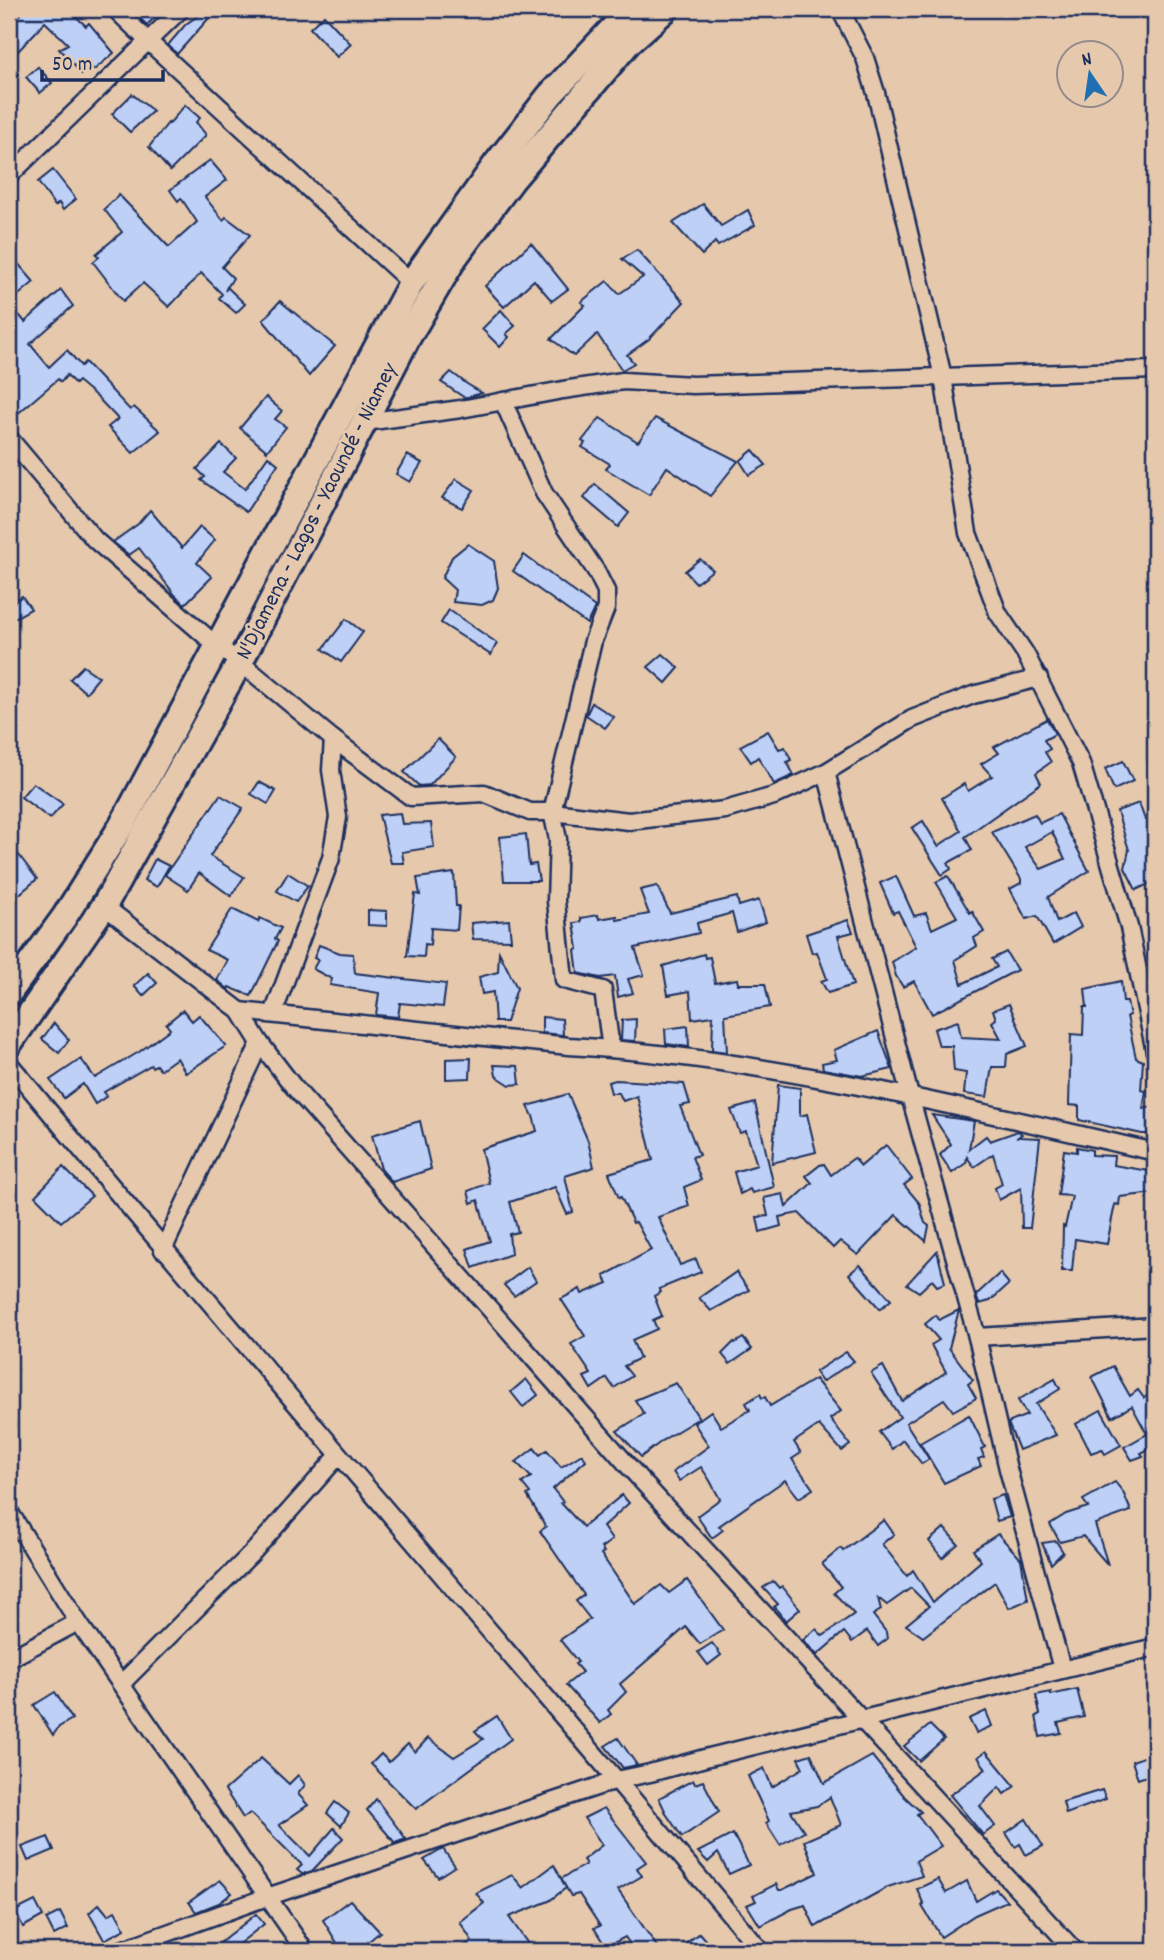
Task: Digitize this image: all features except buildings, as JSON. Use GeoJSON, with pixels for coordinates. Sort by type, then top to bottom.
{"type":"FeatureCollection","features":[{"type":"Feature","properties":{"kind":"highway","name":"N'Djamena - Lagos - Yaoundé - Niamey"},"geometry":{"type":"LineString","coordinates":[[9,993],[65,916],[122,825],[411,283],[496,164],[550,95],[631,9]]}},
{"type":"Feature","properties":{"kind":"highway","name":"N'Djamena - Lagos - Yaoundé - Niamey"},"geometry":{"type":"LineString","coordinates":[[9,1044],[104,906],[240,662],[407,339],[455,257],[504,191],[629,42],[666,9]]}},
{"type":"Feature","properties":{"kind":"street"},"geometry":{"type":"LineString","coordinates":[[115,9],[411,283]]}},
{"type":"Feature","properties":{"kind":"street"},"geometry":{"type":"LineString","coordinates":[[9,176],[181,9]]}},
{"type":"Feature","properties":{"kind":"street"},"geometry":{"type":"LineString","coordinates":[[840,9],[864,58],[876,93],[943,377],[968,533],[998,613],[1026,653],[1081,764],[1149,992],[1155,1052]]}},
{"type":"Feature","properties":{"kind":"street"},"geometry":{"type":"LineString","coordinates":[[365,422],[461,409],[622,381],[693,385],[1155,370]]}},
{"type":"Feature","properties":{"kind":"street"},"geometry":{"type":"LineString","coordinates":[[503,401],[544,494],[596,571],[606,591],[606,608],[588,661],[552,812],[558,839],[556,901],[564,980],[603,989],[611,1049]]}},
{"type":"Feature","properties":{"kind":"street"},"geometry":{"type":"LineString","coordinates":[[9,438],[95,540],[217,646],[333,739],[411,797],[484,793],[530,812],[629,821],[725,810],[774,796],[827,772],[912,719],[973,695],[1039,678]]}},
{"type":"Feature","properties":{"kind":"street"},"geometry":{"type":"LineString","coordinates":[[273,1014],[331,858],[338,817],[331,770],[333,739]]}},
{"type":"Feature","properties":{"kind":"street"},"geometry":{"type":"LineString","coordinates":[[827,772],[1062,1669]]}},
{"type":"Feature","properties":{"kind":"street"},"geometry":{"type":"LineString","coordinates":[[104,906],[240,1011],[260,1043],[293,1086],[621,1457],[1075,1951]]}},
{"type":"Feature","properties":{"kind":"street"},"geometry":{"type":"LineString","coordinates":[[240,1011],[611,1049],[779,1071],[910,1096],[1155,1152]]}},
{"type":"Feature","properties":{"kind":"street"},"geometry":{"type":"LineString","coordinates":[[163,1250],[260,1043]]}},
{"type":"Feature","properties":{"kind":"street"},"geometry":{"type":"LineString","coordinates":[[9,1063],[163,1250],[761,1951]]}},
{"type":"Feature","properties":{"kind":"street"},"geometry":{"type":"LineString","coordinates":[[977,1338],[1155,1326]]}},
{"type":"Feature","properties":{"kind":"street"},"geometry":{"type":"LineString","coordinates":[[121,1684],[253,1552],[339,1455]]}},
{"type":"Feature","properties":{"kind":"street"},"geometry":{"type":"LineString","coordinates":[[9,1511],[79,1622],[304,1951]]}},
{"type":"Feature","properties":{"kind":"street"},"geometry":{"type":"LineString","coordinates":[[9,1659],[79,1622]]}},
{"type":"Feature","properties":{"kind":"street"},"geometry":{"type":"LineString","coordinates":[[118,1951],[158,1945],[267,1896],[617,1780],[1155,1647]]}}]}
